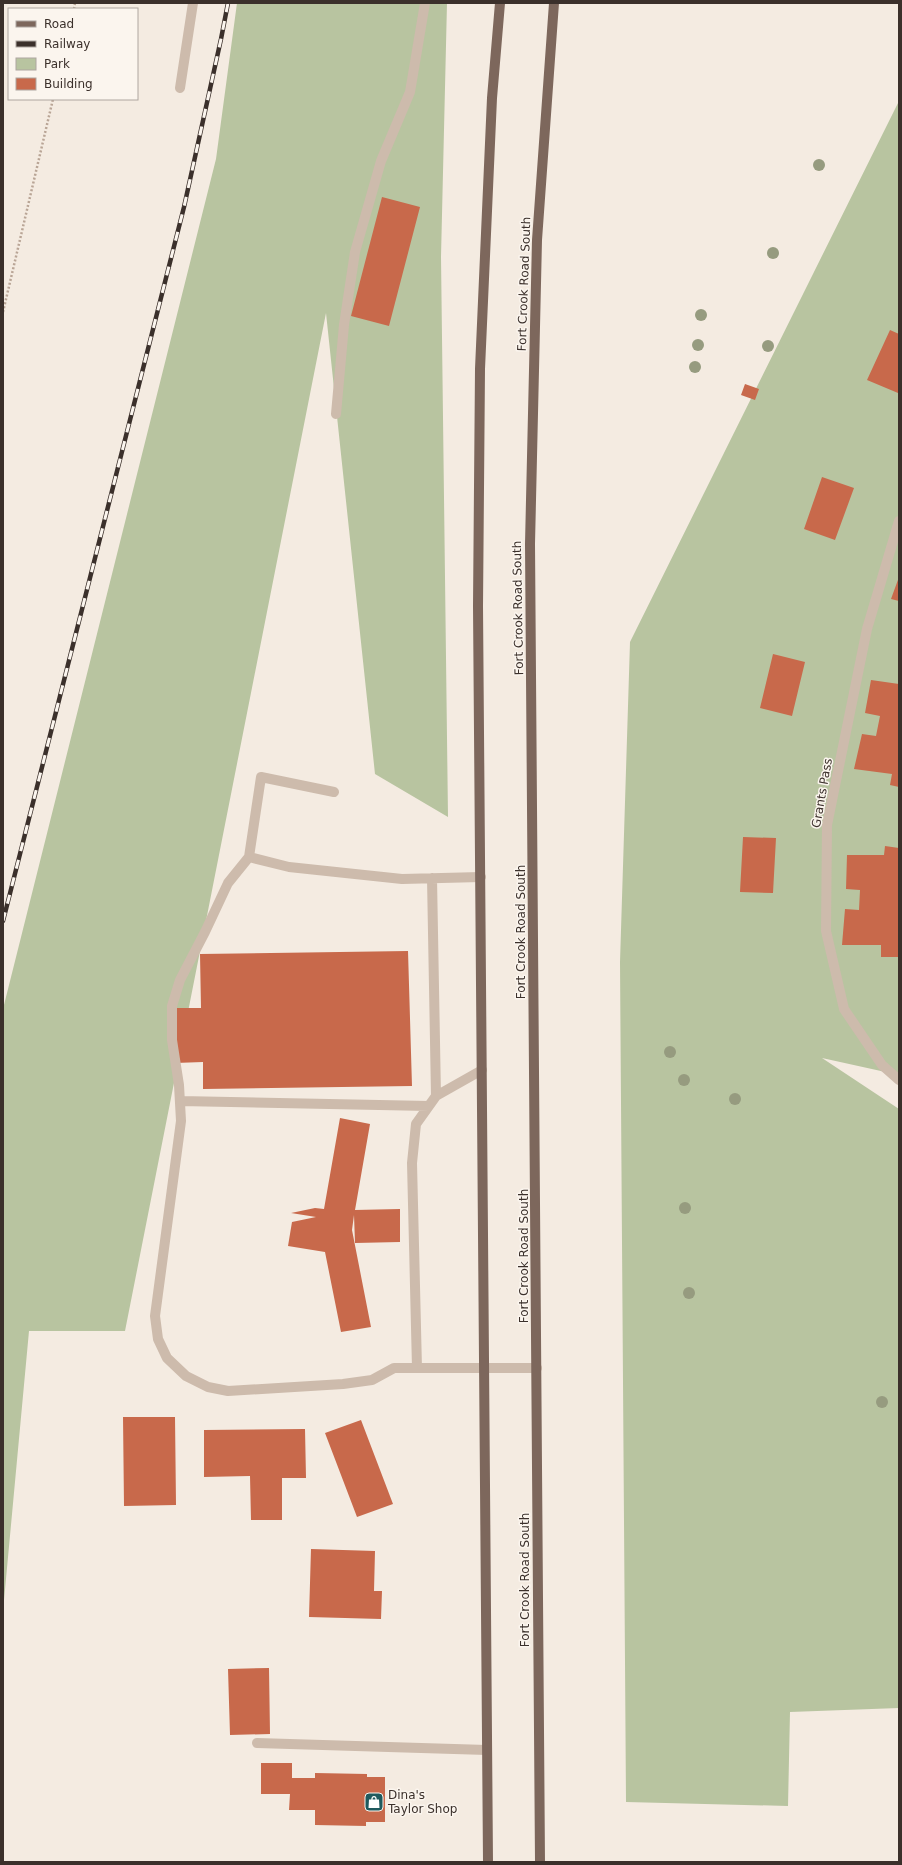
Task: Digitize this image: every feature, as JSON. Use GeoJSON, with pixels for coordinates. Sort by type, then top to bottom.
{"type":"FeatureCollection","features":[{"type":"Feature","properties":{"kind":"main road"},"geometry":{"type":"LineString","coordinates":[[488,1862],[478,614],[480,369],[492,98],[500,3]]}},
{"type":"Feature","properties":{"kind":"main road","name":"Fort Crook Road South"},"geometry":{"type":"LineString","coordinates":[[540,1862],[530,544],[537,240],[554,3]]}},
{"type":"Feature","properties":{"kind":"street"},"geometry":{"type":"LineString","coordinates":[[180,88],[193,3]]}},
{"type":"Feature","properties":{"kind":"street"},"geometry":{"type":"LineString","coordinates":[[336,414],[344,325],[355,252],[381,161],[410,92],[425,3]]}},
{"type":"Feature","properties":{"kind":"street","name":"Grants Pass"},"geometry":{"type":"LineString","coordinates":[[899,521],[867,629],[827,825],[826,932],[844,1009],[882,1065],[899,1080]]}},
{"type":"Feature","properties":{"kind":"street"},"geometry":{"type":"LineString","coordinates":[[334,792],[261,776],[249,857],[228,883],[180,980],[172,1006],[172,1040],[180,1084],[181,1121],[155,1316],[158,1339],[167,1358],[186,1376],[208,1387],[228,1391],[343,1384],[372,1380],[394,1368],[537,1368]]}},
{"type":"Feature","properties":{"kind":"street"},"geometry":{"type":"LineString","coordinates":[[249,857],[296,868],[402,879],[481,876]]}},
{"type":"Feature","properties":{"kind":"street"},"geometry":{"type":"LineString","coordinates":[[432,878],[436,1096]]}},
{"type":"Feature","properties":{"kind":"street"},"geometry":{"type":"LineString","coordinates":[[417,1368],[412,1163],[416,1124],[436,1096],[482,1070]]}},
{"type":"Feature","properties":{"kind":"street"},"geometry":{"type":"LineString","coordinates":[[180,1101],[429,1106]]}},
{"type":"Feature","properties":{"kind":"street"},"geometry":{"type":"LineString","coordinates":[[256,1743],[487,1750]]}},
{"type":"Feature","properties":{"kind":"path"},"geometry":{"type":"LineString","coordinates":[[3,312],[53,100]]}},
{"type":"Feature","properties":{"kind":"green space"},"geometry":{"type":"Polygon","coordinates":[[[237,3],[447,3],[441,257],[448,817],[375,774],[326,313],[125,1331],[29,1331],[3,1611],[3,1009],[216,159],[237,3]]]}},
{"type":"Feature","properties":{"kind":"green space"},"geometry":{"type":"Polygon","coordinates":[[[899,101],[899,1075],[822,1058],[899,1109],[899,1708],[790,1712],[788,1806],[626,1802],[620,962],[630,642],[899,101]]]}},
{"type":"Feature","properties":{"kind":"building"},"geometry":{"type":"Polygon","coordinates":[[[382,197],[420,207],[389,326],[351,316],[382,197]]]}},
{"type":"Feature","properties":{"kind":"building"},"geometry":{"type":"Polygon","coordinates":[[[890,330],[899,334],[898,393],[867,380],[890,330]]]}},
{"type":"Feature","properties":{"kind":"building"},"geometry":{"type":"Polygon","coordinates":[[[745,384],[759,389],[755,400],[741,395],[745,384]]]}},
{"type":"Feature","properties":{"kind":"building"},"geometry":{"type":"Polygon","coordinates":[[[822,477],[854,488],[835,540],[804,529],[822,477]]]}},
{"type":"Feature","properties":{"kind":"building"},"geometry":{"type":"Polygon","coordinates":[[[899,577],[899,601],[891,599],[899,577]]]}},
{"type":"Feature","properties":{"kind":"building"},"geometry":{"type":"Polygon","coordinates":[[[773,654],[805,662],[792,716],[760,708],[773,654]]]}},
{"type":"Feature","properties":{"kind":"building"},"geometry":{"type":"Polygon","coordinates":[[[871,680],[899,684],[899,787],[890,785],[892,774],[854,769],[862,734],[876,736],[880,716],[865,713],[871,680]]]}},
{"type":"Feature","properties":{"kind":"building"},"geometry":{"type":"Polygon","coordinates":[[[743,837],[776,838],[773,893],[740,892],[743,837]]]}},
{"type":"Feature","properties":{"kind":"building"},"geometry":{"type":"Polygon","coordinates":[[[885,846],[899,848],[899,957],[881,957],[881,945],[842,945],[845,909],[859,910],[860,890],[846,889],[847,855],[884,855],[885,846]]]}},
{"type":"Feature","properties":{"kind":"building"},"geometry":{"type":"Polygon","coordinates":[[[408,951],[412,1086],[203,1089],[203,1062],[175,1063],[175,1008],[201,1008],[200,954],[408,951]]]}},
{"type":"Feature","properties":{"kind":"building"},"geometry":{"type":"Polygon","coordinates":[[[340,1118],[370,1124],[355,1210],[400,1209],[400,1242],[355,1243],[354,1215],[352,1230],[371,1327],[341,1332],[325,1252],[288,1246],[292,1222],[316,1217],[291,1213],[315,1208],[324,1209],[340,1118]]]}},
{"type":"Feature","properties":{"kind":"building"},"geometry":{"type":"Polygon","coordinates":[[[123,1417],[175,1417],[176,1505],[124,1506],[123,1417]]]}},
{"type":"Feature","properties":{"kind":"building"},"geometry":{"type":"Polygon","coordinates":[[[361,1420],[393,1504],[357,1517],[325,1433],[361,1420]]]}},
{"type":"Feature","properties":{"kind":"building"},"geometry":{"type":"Polygon","coordinates":[[[305,1429],[306,1478],[282,1478],[282,1520],[251,1520],[250,1476],[204,1477],[204,1430],[305,1429]]]}},
{"type":"Feature","properties":{"kind":"building"},"geometry":{"type":"Polygon","coordinates":[[[311,1549],[375,1551],[374,1591],[382,1591],[381,1619],[309,1617],[311,1549]]]}},
{"type":"Feature","properties":{"kind":"building"},"geometry":{"type":"Polygon","coordinates":[[[269,1668],[270,1734],[230,1735],[228,1669],[269,1668]]]}},
{"type":"Feature","properties":{"kind":"building"},"geometry":{"type":"Polygon","coordinates":[[[261,1763],[292,1763],[292,1778],[315,1778],[315,1773],[367,1774],[367,1777],[385,1777],[385,1822],[366,1822],[366,1826],[315,1825],[315,1810],[289,1810],[290,1794],[261,1794],[261,1763]]]}},
{"type":"Feature","properties":{"kind":"railway"},"geometry":{"type":"LineString","coordinates":[[3,921],[184,207],[228,3]]}},
{"type":"Feature","properties":{"kind":"place","name":"Dina's Taylor Shop"},"geometry":{"type":"Point","coordinates":[374,1802]}}]}
